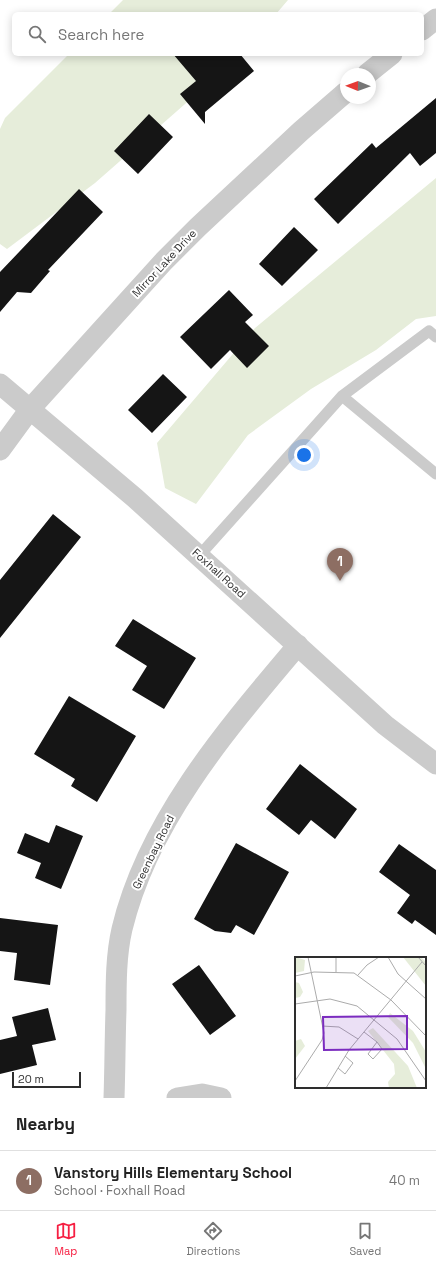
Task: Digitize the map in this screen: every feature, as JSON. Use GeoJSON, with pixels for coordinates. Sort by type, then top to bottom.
{"type":"FeatureCollection","features":[{"type":"Feature","properties":{"kind":"street"},"geometry":{"type":"LineString","coordinates":[[424,28],[436,19]]}},
{"type":"Feature","properties":{"kind":"street"},"geometry":{"type":"LineString","coordinates":[[374,68],[390,56]]}},
{"type":"Feature","properties":{"kind":"street","name":"Mirror Lake Drive"},"geometry":{"type":"LineString","coordinates":[[0,450],[30,409],[164,261],[301,131],[340,97]]}},
{"type":"Feature","properties":{"kind":"street","name":"Foxhall Road"},"geometry":{"type":"LineString","coordinates":[[0,384],[135,498],[385,725],[436,764]]}},
{"type":"Feature","properties":{"kind":"street","name":"Greenbay Road"},"geometry":{"type":"LineString","coordinates":[[114,1098],[116,976],[122,929],[136,884],[163,827],[196,773],[232,722],[298,645]]}},
{"type":"Feature","properties":{"kind":"street"},"geometry":{"type":"LineString","coordinates":[[177,1098],[202,1094],[221,1098]]}},
{"type":"Feature","properties":{"kind":"lane"},"geometry":{"type":"LineString","coordinates":[[199,556],[342,396],[429,331],[436,337]]}},
{"type":"Feature","properties":{"kind":"lane"},"geometry":{"type":"LineString","coordinates":[[342,396],[436,474]]}},
{"type":"Feature","properties":{"kind":"green space"},"geometry":{"type":"Polygon","coordinates":[[[123,0],[288,0],[278,12],[111,12],[123,0]]]}},
{"type":"Feature","properties":{"kind":"green space"},"geometry":{"type":"Polygon","coordinates":[[[67,56],[240,56],[95,183],[7,249],[0,244],[0,129],[5,118],[67,56]]]}},
{"type":"Feature","properties":{"kind":"green space"},"geometry":{"type":"Polygon","coordinates":[[[436,178],[436,316],[416,319],[376,350],[311,389],[248,435],[196,504],[165,488],[157,443],[255,328],[436,178]]]}},
{"type":"Feature","properties":{"kind":"building"},"geometry":{"type":"Polygon","coordinates":[[[175,56],[242,56],[254,71],[205,112],[205,124],[180,94],[196,81],[175,56]]]}},
{"type":"Feature","properties":{"kind":"building"},"geometry":{"type":"Polygon","coordinates":[[[436,98],[436,153],[420,166],[410,153],[338,224],[314,199],[372,143],[376,148],[436,98]]]}},
{"type":"Feature","properties":{"kind":"building"},"geometry":{"type":"Polygon","coordinates":[[[149,114],[173,137],[138,174],[114,151],[149,114]]]}},
{"type":"Feature","properties":{"kind":"building"},"geometry":{"type":"Polygon","coordinates":[[[79,189],[103,212],[48,270],[50,271],[31,293],[17,292],[0,312],[0,272],[79,189]]]}},
{"type":"Feature","properties":{"kind":"building"},"geometry":{"type":"Polygon","coordinates":[[[294,227],[318,250],[282,286],[259,264],[294,227]]]}},
{"type":"Feature","properties":{"kind":"building"},"geometry":{"type":"Polygon","coordinates":[[[229,290],[253,315],[245,322],[269,346],[247,368],[230,350],[211,369],[180,337],[229,290]]]}},
{"type":"Feature","properties":{"kind":"building"},"geometry":{"type":"Polygon","coordinates":[[[163,374],[187,397],[152,433],[128,410],[163,374]]]}},
{"type":"Feature","properties":{"kind":"building"},"geometry":{"type":"Polygon","coordinates":[[[53,514],[81,537],[0,638],[0,580],[53,514]]]}},
{"type":"Feature","properties":{"kind":"building"},"geometry":{"type":"Polygon","coordinates":[[[133,619],[196,658],[164,709],[132,690],[147,666],[115,646],[133,619]]]}},
{"type":"Feature","properties":{"kind":"building"},"geometry":{"type":"Polygon","coordinates":[[[69,696],[136,736],[97,802],[71,786],[75,779],[34,754],[69,696]]]}},
{"type":"Feature","properties":{"kind":"building"},"geometry":{"type":"Polygon","coordinates":[[[300,764],[357,809],[335,839],[311,820],[299,835],[266,809],[300,764]]]}},
{"type":"Feature","properties":{"kind":"building"},"geometry":{"type":"Polygon","coordinates":[[[56,825],[83,836],[61,889],[35,878],[41,863],[17,853],[25,833],[49,843],[56,825]]]}},
{"type":"Feature","properties":{"kind":"building"},"geometry":{"type":"Polygon","coordinates":[[[236,843],[289,872],[254,935],[236,925],[231,933],[215,931],[194,919],[236,843]]]}},
{"type":"Feature","properties":{"kind":"building"},"geometry":{"type":"Polygon","coordinates":[[[399,844],[436,870],[436,935],[415,920],[412,924],[397,913],[410,895],[379,872],[399,844]]]}},
{"type":"Feature","properties":{"kind":"building"},"geometry":{"type":"Polygon","coordinates":[[[0,918],[58,925],[50,985],[14,980],[17,953],[0,951],[0,918]]]}},
{"type":"Feature","properties":{"kind":"building"},"geometry":{"type":"Polygon","coordinates":[[[199,965],[236,1016],[210,1035],[172,984],[199,965]]]}},
{"type":"Feature","properties":{"kind":"building"},"geometry":{"type":"Polygon","coordinates":[[[48,1008],[56,1040],[32,1045],[37,1065],[0,1074],[0,1040],[17,1036],[12,1017],[48,1008]]]}},
{"type":"Feature","properties":{"kind":"place","name":"Vanstory Hills Elementary School"},"geometry":{"type":"Point","coordinates":[340,581]}}]}
